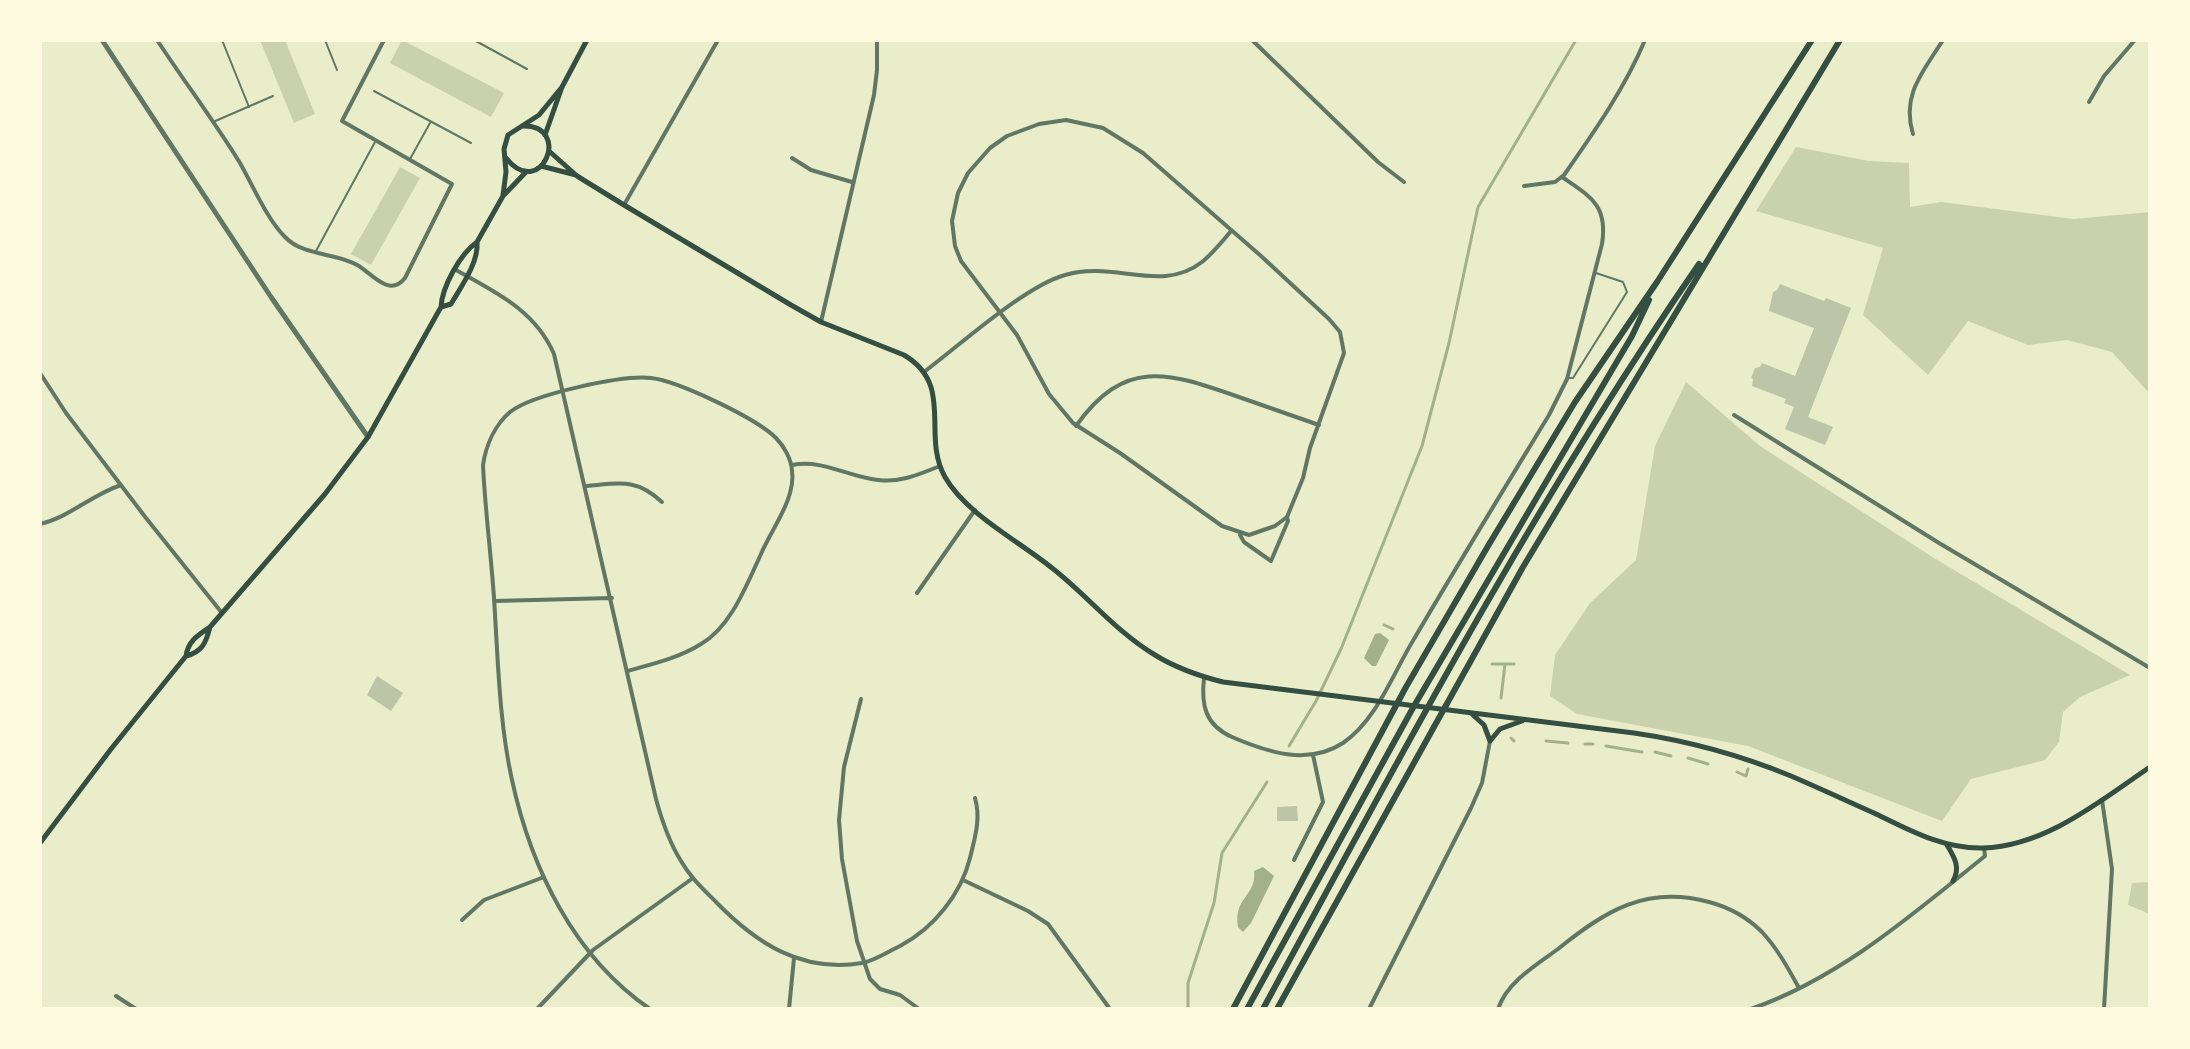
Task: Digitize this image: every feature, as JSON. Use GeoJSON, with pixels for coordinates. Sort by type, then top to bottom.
{"type":"FeatureCollection","features":[{"type":"Feature","properties":{"kind":"highway"},"geometry":{"type":"LineString","coordinates":[[1233,1009],[1406,687],[1488,546],[1575,402],[1657,282],[1812,40]]}},
{"type":"Feature","properties":{"kind":"highway"},"geometry":{"type":"LineString","coordinates":[[1277,1009],[1523,567],[1840,40]]}},
{"type":"Feature","properties":{"kind":"highway"},"geometry":{"type":"LineString","coordinates":[[1263,1009],[1428,708],[1589,432],[1643,345],[1729,222]]}},
{"type":"Feature","properties":{"kind":"highway"},"geometry":{"type":"LineString","coordinates":[[1247,1009],[1412,706],[1632,336],[1657,282]]}},
{"type":"Feature","properties":{"kind":"main road"},"geometry":{"type":"LineString","coordinates":[[587,40],[562,87],[545,135],[549,151],[577,176],[821,322],[917,363],[933,393],[940,466],[954,490],[975,510],[1052,567],[1152,654],[1174,666],[1204,678],[1662,737],[1732,754],[1793,777],[1946,844],[1984,848],[2043,834],[2102,800],[2150,767]]}},
{"type":"Feature","properties":{"kind":"main road"},"geometry":{"type":"LineString","coordinates":[[503,196],[506,172],[504,149],[508,135],[539,115],[562,87]]}},
{"type":"Feature","properties":{"kind":"main road"},"geometry":{"type":"LineString","coordinates":[[521,126],[530,126],[545,135]]}},
{"type":"Feature","properties":{"kind":"main road"},"geometry":{"type":"LineString","coordinates":[[541,166],[549,151]]}},
{"type":"Feature","properties":{"kind":"main road"},"geometry":{"type":"LineString","coordinates":[[505,157],[513,167],[526,172]]}},
{"type":"Feature","properties":{"kind":"main road"},"geometry":{"type":"LineString","coordinates":[[40,843],[186,656],[196,636],[210,627],[325,494],[368,437],[441,307],[441,297],[456,270],[477,242],[503,196],[526,172],[541,166],[577,176]]}},
{"type":"Feature","properties":{"kind":"main road"},"geometry":{"type":"LineString","coordinates":[[441,307],[451,304],[478,250],[477,242]]}},
{"type":"Feature","properties":{"kind":"main road"},"geometry":{"type":"LineString","coordinates":[[186,656],[197,654],[206,642],[210,627]]}},
{"type":"Feature","properties":{"kind":"main road"},"geometry":{"type":"LineString","coordinates":[[1471,714],[1484,725],[1490,741],[1500,729],[1524,720]]}},
{"type":"Feature","properties":{"kind":"main road"},"geometry":{"type":"LineString","coordinates":[[1946,844],[1956,860],[1957,874],[1953,881]]}},
{"type":"Feature","properties":{"kind":"street"},"geometry":{"type":"LineString","coordinates":[[102,40],[271,297],[368,437]]}},
{"type":"Feature","properties":{"kind":"street"},"geometry":{"type":"LineString","coordinates":[[157,40],[285,237],[303,249],[357,265],[386,286],[400,285],[452,184],[342,121],[384,40]]}},
{"type":"Feature","properties":{"kind":"street"},"geometry":{"type":"LineString","coordinates":[[624,205],[718,40]]}},
{"type":"Feature","properties":{"kind":"street"},"geometry":{"type":"LineString","coordinates":[[821,322],[876,83],[877,40]]}},
{"type":"Feature","properties":{"kind":"street"},"geometry":{"type":"LineString","coordinates":[[1252,40],[1378,162],[1404,182]]}},
{"type":"Feature","properties":{"kind":"street"},"geometry":{"type":"LineString","coordinates":[[1524,186],[1555,182],[1562,177],[1609,109],[1645,40]]}},
{"type":"Feature","properties":{"kind":"street"},"geometry":{"type":"LineString","coordinates":[[1913,134],[1908,104],[1913,89],[1943,40]]}},
{"type":"Feature","properties":{"kind":"street"},"geometry":{"type":"LineString","coordinates":[[2089,102],[2110,69],[2135,40]]}},
{"type":"Feature","properties":{"kind":"street"},"geometry":{"type":"LineString","coordinates":[[1066,120],[1112,132],[1143,153],[1329,319],[1342,336],[1342,359],[1288,521],[1271,561],[1244,542],[1239,534],[1206,516],[1120,453],[1076,426],[1057,407],[1023,344],[1001,314],[961,261],[955,246],[952,221],[958,193],[968,173],[990,148],[1018,131],[1066,120]]}},
{"type":"Feature","properties":{"kind":"street"},"geometry":{"type":"LineString","coordinates":[[792,158],[811,170],[853,183]]}},
{"type":"Feature","properties":{"kind":"street"},"geometry":{"type":"LineString","coordinates":[[1204,678],[1202,696],[1205,712],[1215,727],[1222,733],[1281,753],[1313,755],[1342,744],[1371,715],[1549,415],[1567,379],[1604,233],[1602,214],[1590,196],[1562,177]]}},
{"type":"Feature","properties":{"kind":"street"},"geometry":{"type":"LineString","coordinates":[[924,372],[1044,283],[1067,274],[1118,271],[1166,278],[1204,260],[1231,231]]}},
{"type":"Feature","properties":{"kind":"street"},"geometry":{"type":"LineString","coordinates":[[456,270],[509,300],[531,318],[550,345],[564,391],[663,824],[679,859],[693,878],[756,938],[794,958],[863,963],[904,944],[923,931],[946,906],[963,880],[978,824],[975,798]]}},
{"type":"Feature","properties":{"kind":"street"},"geometry":{"type":"LineString","coordinates":[[40,373],[121,485],[222,613]]}},
{"type":"Feature","properties":{"kind":"street"},"geometry":{"type":"LineString","coordinates":[[1076,426],[1104,394],[1127,381],[1160,374],[1190,380],[1319,425]]}},
{"type":"Feature","properties":{"kind":"street"},"geometry":{"type":"LineString","coordinates":[[627,671],[692,649],[708,640],[720,627],[746,585],[786,504],[793,479],[792,465],[780,442],[767,431],[674,384],[636,377],[564,391],[513,410],[504,418],[487,447],[484,479],[504,731],[512,781],[544,877],[573,931],[589,954],[624,990],[650,1009]]}},
{"type":"Feature","properties":{"kind":"street"},"geometry":{"type":"LineString","coordinates":[[1734,415],[1926,535],[2150,668]]}},
{"type":"Feature","properties":{"kind":"street"},"geometry":{"type":"LineString","coordinates":[[792,465],[818,464],[888,481],[921,474],[940,466]]}},
{"type":"Feature","properties":{"kind":"street"},"geometry":{"type":"LineString","coordinates":[[585,486],[632,483],[662,502]]}},
{"type":"Feature","properties":{"kind":"street"},"geometry":{"type":"LineString","coordinates":[[40,524],[67,515],[103,491],[121,485]]}},
{"type":"Feature","properties":{"kind":"street"},"geometry":{"type":"LineString","coordinates":[[917,593],[975,510]]}},
{"type":"Feature","properties":{"kind":"street"},"geometry":{"type":"LineString","coordinates":[[1239,534],[1262,532],[1287,517]]}},
{"type":"Feature","properties":{"kind":"street"},"geometry":{"type":"LineString","coordinates":[[494,601],[612,598]]}},
{"type":"Feature","properties":{"kind":"street"},"geometry":{"type":"LineString","coordinates":[[861,699],[844,767],[839,820],[845,879],[863,963],[870,979],[880,989],[900,995],[919,1009]]}},
{"type":"Feature","properties":{"kind":"street"},"geometry":{"type":"LineString","coordinates":[[1369,1009],[1471,808],[1482,783],[1490,741]]}},
{"type":"Feature","properties":{"kind":"street"},"geometry":{"type":"LineString","coordinates":[[1294,860],[1323,802],[1313,755]]}},
{"type":"Feature","properties":{"kind":"street"},"geometry":{"type":"LineString","coordinates":[[2102,800],[2112,869],[2104,1009]]}},
{"type":"Feature","properties":{"kind":"street"},"geometry":{"type":"LineString","coordinates":[[1751,1009],[1799,988],[1848,960],[1985,856],[1984,848]]}},
{"type":"Feature","properties":{"kind":"street"},"geometry":{"type":"LineString","coordinates":[[462,920],[484,900],[544,877]]}},
{"type":"Feature","properties":{"kind":"street"},"geometry":{"type":"LineString","coordinates":[[537,1009],[589,954],[693,878]]}},
{"type":"Feature","properties":{"kind":"street"},"geometry":{"type":"LineString","coordinates":[[963,880],[1021,907],[1048,924],[1110,1009]]}},
{"type":"Feature","properties":{"kind":"street"},"geometry":{"type":"LineString","coordinates":[[1498,1009],[1504,997],[1525,974],[1599,919],[1639,899],[1673,895],[1726,907],[1752,923],[1773,945],[1799,988]]}},
{"type":"Feature","properties":{"kind":"street"},"geometry":{"type":"LineString","coordinates":[[789,1009],[794,958]]}},
{"type":"Feature","properties":{"kind":"street"},"geometry":{"type":"LineString","coordinates":[[116,996],[136,1009]]}},
{"type":"Feature","properties":{"kind":"lane"},"geometry":{"type":"LineString","coordinates":[[222,40],[249,107]]}},
{"type":"Feature","properties":{"kind":"lane"},"geometry":{"type":"LineString","coordinates":[[325,40],[337,70]]}},
{"type":"Feature","properties":{"kind":"lane"},"geometry":{"type":"LineString","coordinates":[[474,40],[527,69]]}},
{"type":"Feature","properties":{"kind":"lane"},"geometry":{"type":"LineString","coordinates":[[374,91],[471,143]]}},
{"type":"Feature","properties":{"kind":"lane"},"geometry":{"type":"LineString","coordinates":[[212,122],[273,96]]}},
{"type":"Feature","properties":{"kind":"lane"},"geometry":{"type":"LineString","coordinates":[[410,160],[431,122]]}},
{"type":"Feature","properties":{"kind":"lane"},"geometry":{"type":"LineString","coordinates":[[316,251],[376,141]]}},
{"type":"Feature","properties":{"kind":"lane"},"geometry":{"type":"LineString","coordinates":[[1567,379],[1573,378],[1627,292],[1626,284],[1619,279],[1595,273]]}},
{"type":"Feature","properties":{"kind":"shaded area"},"geometry":{"type":"Polygon","coordinates":[[[260,40],[285,40],[315,114],[294,123],[260,40]]]}},
{"type":"Feature","properties":{"kind":"shaded area"},"geometry":{"type":"Polygon","coordinates":[[[402,40],[504,93],[491,117],[390,63],[402,40]]]}},
{"type":"Feature","properties":{"kind":"shaded area"},"geometry":{"type":"Polygon","coordinates":[[[1796,147],[1869,161],[1909,163],[1910,207],[1941,202],[2074,219],[2150,212],[2150,394],[2112,352],[2067,340],[2028,345],[1968,321],[1928,375],[1863,315],[1883,248],[1756,211],[1796,147]]]}},
{"type":"Feature","properties":{"kind":"shaded area"},"geometry":{"type":"Polygon","coordinates":[[[400,167],[420,178],[371,265],[351,254],[400,167]]]}},
{"type":"Feature","properties":{"kind":"shaded area"},"geometry":{"type":"Polygon","coordinates":[[[1686,382],[1760,446],[1934,558],[2130,675],[2080,697],[2063,712],[2059,742],[2045,760],[1971,779],[1942,821],[1748,746],[1577,714],[1550,696],[1555,655],[1590,603],[1636,560],[1655,446],[1686,382]]]}},
{"type":"Feature","properties":{"kind":"shaded area"},"geometry":{"type":"Polygon","coordinates":[[[1380,633],[1389,640],[1376,666],[1372,666],[1364,658],[1375,634],[1380,633]]]}},
{"type":"Feature","properties":{"kind":"shaded area"},"geometry":{"type":"Polygon","coordinates":[[[1263,867],[1274,876],[1251,923],[1243,932],[1238,927],[1239,909],[1252,886],[1254,871],[1263,867]]]}},
{"type":"Feature","properties":{"kind":"shaded area"},"geometry":{"type":"Polygon","coordinates":[[[2150,882],[2150,914],[2128,905],[2132,883],[2150,882]]]}},
{"type":"Feature","properties":{"kind":"building"},"geometry":{"type":"Polygon","coordinates":[[[1780,284],[1851,308],[1808,417],[1833,427],[1825,445],[1785,429],[1794,407],[1784,403],[1786,399],[1752,386],[1755,368],[1762,363],[1795,376],[1814,328],[1769,311],[1773,292],[1780,284]]]}},
{"type":"Feature","properties":{"kind":"building"},"geometry":{"type":"Polygon","coordinates":[[[377,676],[403,693],[391,711],[367,695],[377,676]]]}},
{"type":"Feature","properties":{"kind":"building"},"geometry":{"type":"Polygon","coordinates":[[[1297,806],[1298,821],[1277,821],[1277,807],[1297,806]]]}},
{"type":"Feature","properties":{"kind":"waterway"},"geometry":{"type":"LineString","coordinates":[[1289,746],[1316,701],[1341,649],[1422,446],[1449,343],[1478,207],[1576,40]]}},
{"type":"Feature","properties":{"kind":"waterway"},"geometry":{"type":"LineString","coordinates":[[1384,625],[1393,629]]}},
{"type":"Feature","properties":{"kind":"waterway"},"geometry":{"type":"LineString","coordinates":[[1492,664],[1514,664]]}},
{"type":"Feature","properties":{"kind":"waterway"},"geometry":{"type":"LineString","coordinates":[[1501,698],[1505,664]]}},
{"type":"Feature","properties":{"kind":"waterway"},"geometry":{"type":"LineString","coordinates":[[1511,738],[1514,741]]}},
{"type":"Feature","properties":{"kind":"waterway"},"geometry":{"type":"LineString","coordinates":[[1546,741],[1568,743]]}},
{"type":"Feature","properties":{"kind":"waterway"},"geometry":{"type":"LineString","coordinates":[[1585,744],[1593,744]]}},
{"type":"Feature","properties":{"kind":"waterway"},"geometry":{"type":"LineString","coordinates":[[1606,746],[1642,752]]}},
{"type":"Feature","properties":{"kind":"waterway"},"geometry":{"type":"LineString","coordinates":[[1655,752],[1671,756]]}},
{"type":"Feature","properties":{"kind":"waterway"},"geometry":{"type":"LineString","coordinates":[[1688,758],[1708,764]]}},
{"type":"Feature","properties":{"kind":"waterway"},"geometry":{"type":"LineString","coordinates":[[1737,772],[1746,776],[1748,769]]}},
{"type":"Feature","properties":{"kind":"waterway"},"geometry":{"type":"LineString","coordinates":[[1188,1009],[1188,983],[1214,903],[1222,853],[1267,782]]}}]}
